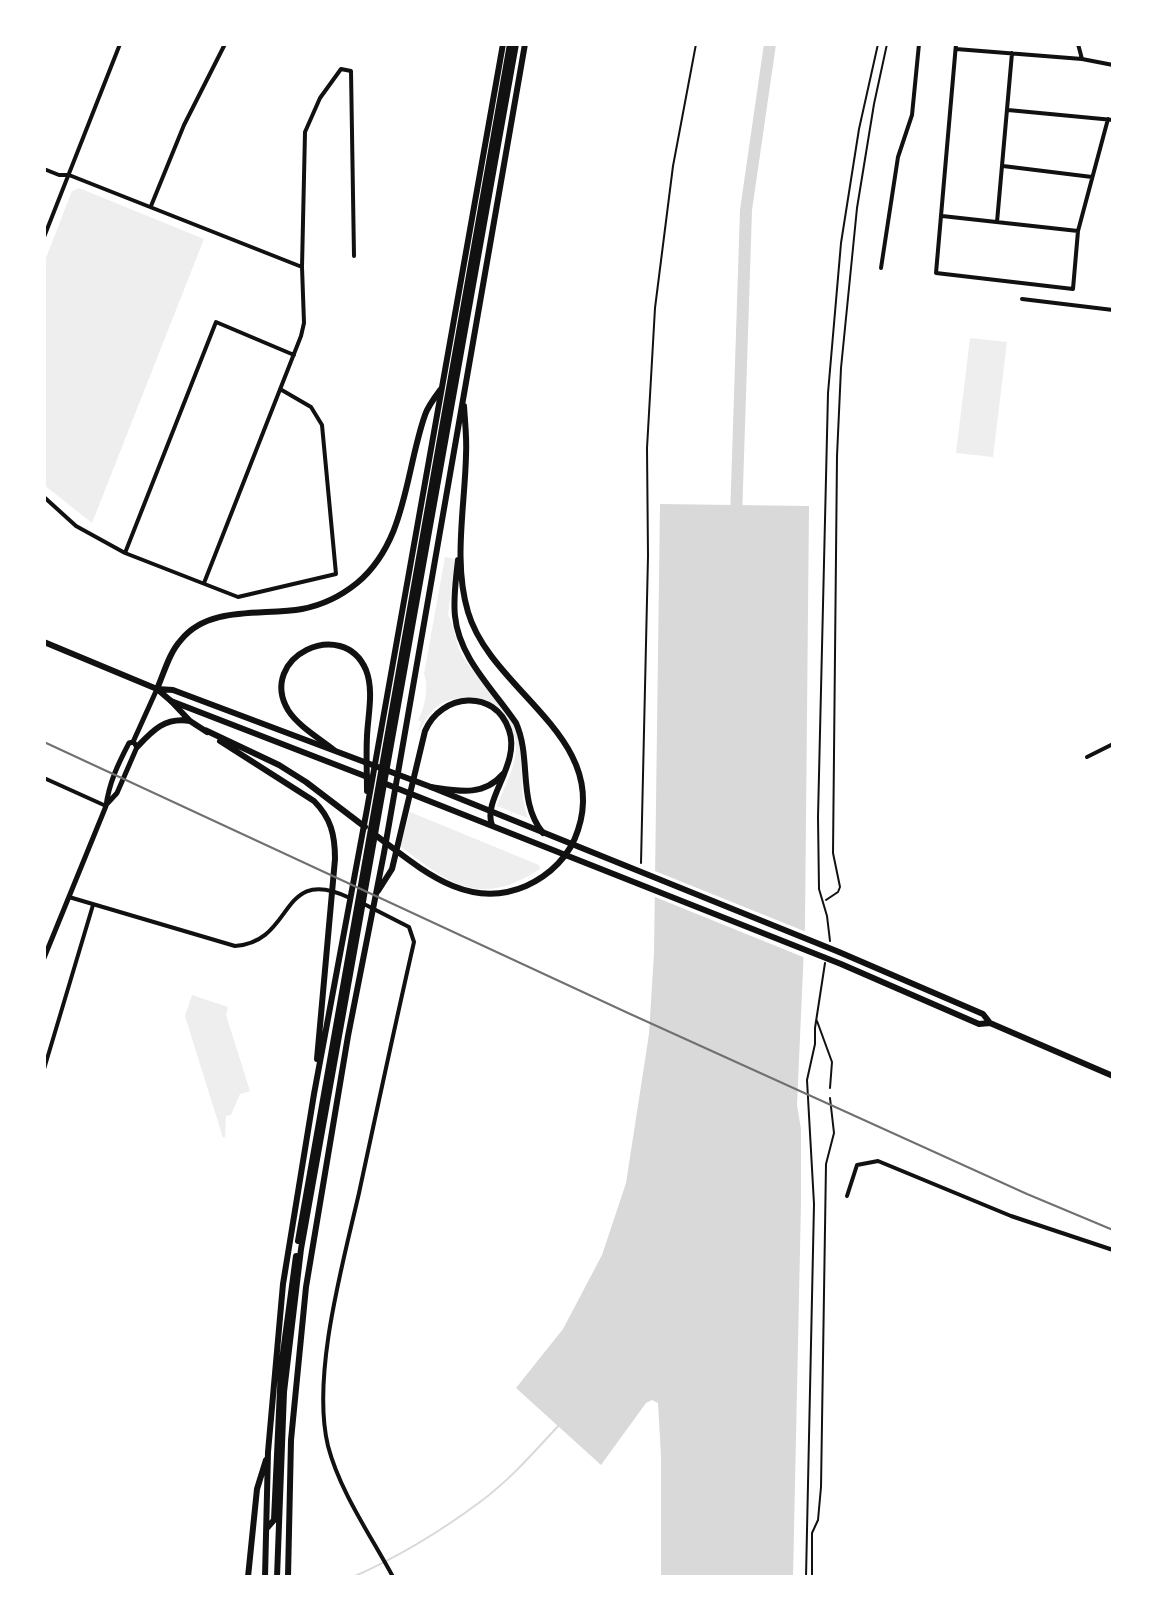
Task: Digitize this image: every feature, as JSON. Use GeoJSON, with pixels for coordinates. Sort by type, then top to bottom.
{"type":"FeatureCollection","features":[{"type":"Feature","properties":{"kind":"main road"},"geometry":{"type":"LineString","coordinates":[[277,1577],[280,1461],[290,1327],[301,1249],[443,386],[456,350],[503,44]]}},
{"type":"Feature","properties":{"kind":"main road"},"geometry":{"type":"LineString","coordinates":[[265,1577],[268,1452],[283,1284],[345,922],[367,809],[385,745],[513,44]]}},
{"type":"Feature","properties":{"kind":"main road"},"geometry":{"type":"LineString","coordinates":[[288,1577],[291,1440],[306,1287],[525,44]]}},
{"type":"Feature","properties":{"kind":"main road"},"geometry":{"type":"LineString","coordinates":[[106,806],[117,793],[178,644],[198,625],[217,618],[312,606],[342,594],[369,571],[394,531],[426,413],[443,386]]}},
{"type":"Feature","properties":{"kind":"main road"},"geometry":{"type":"LineString","coordinates":[[463,393],[466,451],[455,606],[459,636],[468,656],[522,736],[529,808],[543,833]]}},
{"type":"Feature","properties":{"kind":"main road"},"geometry":{"type":"LineString","coordinates":[[205,730],[255,753],[306,782],[437,879],[457,889],[480,894],[505,893],[524,887],[551,871],[571,847],[580,826],[583,802],[580,774],[563,740],[495,662],[473,628],[462,587],[461,535]]}},
{"type":"Feature","properties":{"kind":"main road"},"geometry":{"type":"LineString","coordinates":[[44,642],[157,689],[190,721],[308,797],[320,807],[330,822],[335,859],[314,1094]]}},
{"type":"Feature","properties":{"kind":"main road"},"geometry":{"type":"LineString","coordinates":[[334,750],[299,722],[289,711],[284,698],[283,680],[288,667],[295,657],[318,645],[335,646],[352,652],[363,665],[370,691],[367,809]]}},
{"type":"Feature","properties":{"kind":"main road"},"geometry":{"type":"LineString","coordinates":[[157,689],[173,690],[431,787],[839,952],[983,1014],[990,1023]]}},
{"type":"Feature","properties":{"kind":"main road"},"geometry":{"type":"LineString","coordinates":[[171,701],[548,846],[979,1024],[990,1023],[1113,1076]]}},
{"type":"Feature","properties":{"kind":"main road"},"geometry":{"type":"LineString","coordinates":[[376,894],[392,869],[425,731],[437,711],[452,703],[481,702],[498,712],[509,730],[512,749],[490,811],[492,825]]}},
{"type":"Feature","properties":{"kind":"main road"},"geometry":{"type":"LineString","coordinates":[[44,958],[106,806],[116,768],[129,743],[135,744],[165,723],[190,721]]}},
{"type":"Feature","properties":{"kind":"main road"},"geometry":{"type":"LineString","coordinates":[[431,787],[473,791],[494,784],[505,771]]}},
{"type":"Feature","properties":{"kind":"main road"},"geometry":{"type":"LineString","coordinates":[[267,1529],[274,1520],[279,1393],[291,1288],[356,927]]}},
{"type":"Feature","properties":{"kind":"main road"},"geometry":{"type":"LineString","coordinates":[[248,1577],[257,1489],[268,1452]]}},
{"type":"Feature","properties":{"kind":"street"},"geometry":{"type":"LineString","coordinates":[[44,237],[120,44]]}},
{"type":"Feature","properties":{"kind":"street"},"geometry":{"type":"LineString","coordinates":[[151,206],[184,125],[225,44]]}},
{"type":"Feature","properties":{"kind":"street"},"geometry":{"type":"LineString","coordinates":[[881,268],[898,157],[912,115],[919,44]]}},
{"type":"Feature","properties":{"kind":"street"},"geometry":{"type":"LineString","coordinates":[[1078,44],[1082,59]]}},
{"type":"Feature","properties":{"kind":"street"},"geometry":{"type":"LineString","coordinates":[[1007,110],[1110,120],[1078,231],[1073,289],[936,273],[956,46],[1113,65]]}},
{"type":"Feature","properties":{"kind":"street"},"geometry":{"type":"LineString","coordinates":[[997,222],[1012,53]]}},
{"type":"Feature","properties":{"kind":"street"},"geometry":{"type":"LineString","coordinates":[[204,583],[304,323],[305,132],[320,98],[341,69],[351,71],[354,256]]}},
{"type":"Feature","properties":{"kind":"street"},"geometry":{"type":"LineString","coordinates":[[1002,166],[1092,177]]}},
{"type":"Feature","properties":{"kind":"street"},"geometry":{"type":"LineString","coordinates":[[44,169],[69,175],[151,206],[302,267]]}},
{"type":"Feature","properties":{"kind":"street"},"geometry":{"type":"LineString","coordinates":[[941,215],[1078,231]]}},
{"type":"Feature","properties":{"kind":"street"},"geometry":{"type":"LineString","coordinates":[[1022,299],[1113,310]]}},
{"type":"Feature","properties":{"kind":"street"},"geometry":{"type":"LineString","coordinates":[[125,553],[216,322],[294,355]]}},
{"type":"Feature","properties":{"kind":"street"},"geometry":{"type":"LineString","coordinates":[[44,497],[76,526],[125,553],[238,597],[336,574],[322,425],[311,407],[280,389]]}},
{"type":"Feature","properties":{"kind":"street"},"geometry":{"type":"LineString","coordinates":[[1087,757],[1113,744]]}},
{"type":"Feature","properties":{"kind":"street"},"geometry":{"type":"LineString","coordinates":[[44,778],[106,806]]}},
{"type":"Feature","properties":{"kind":"street"},"geometry":{"type":"LineString","coordinates":[[69,897],[213,941],[243,945],[267,935],[297,896],[319,888],[338,892],[409,927],[414,942],[335,1303],[323,1394],[328,1445],[346,1491],[393,1577]]}},
{"type":"Feature","properties":{"kind":"street"},"geometry":{"type":"LineString","coordinates":[[44,1069],[93,905]]}},
{"type":"Feature","properties":{"kind":"street"},"geometry":{"type":"LineString","coordinates":[[847,1196],[857,1165],[878,1161],[1011,1216],[1113,1250]]}},
{"type":"Feature","properties":{"kind":"path"},"geometry":{"type":"LineString","coordinates":[[641,864],[648,556],[647,448],[655,308],[673,166],[696,44]]}},
{"type":"Feature","properties":{"kind":"path"},"geometry":{"type":"LineString","coordinates":[[878,44],[847,199],[831,345],[822,553],[818,817],[824,900],[838,892],[840,887],[833,853],[837,464],[841,368],[857,208],[871,116],[887,44]]}},
{"type":"Feature","properties":{"kind":"path"},"geometry":{"type":"LineString","coordinates":[[806,1577],[814,1204],[807,1080],[817,1016],[832,1062],[830,1088]]}},
{"type":"Feature","properties":{"kind":"path"},"geometry":{"type":"LineString","coordinates":[[812,1577],[812,1533],[818,1520],[821,1487],[826,1164],[834,1130],[830,1098]]}},
{"type":"Feature","properties":{"kind":"shaded area"},"geometry":{"type":"Polygon","coordinates":[[[79,188],[204,239],[92,523],[44,485],[44,263],[72,191],[79,188]]]}},
{"type":"Feature","properties":{"kind":"shaded area"},"geometry":{"type":"Polygon","coordinates":[[[970,338],[1007,342],[993,457],[956,453],[970,338]]]}},
{"type":"Feature","properties":{"kind":"shaded area"},"geometry":{"type":"Polygon","coordinates":[[[660,504],[809,506],[805,924],[797,1105],[801,1129],[801,1203],[793,1577],[661,1577],[658,1403],[652,1400],[646,1403],[601,1465],[516,1388],[563,1329],[602,1255],[626,1183],[649,1034],[654,953],[660,504]]]}},
{"type":"Feature","properties":{"kind":"shaded area"},"geometry":{"type":"Polygon","coordinates":[[[445,557],[455,559],[448,615],[462,655],[514,726],[520,748],[523,798],[528,818],[497,806],[512,769],[516,747],[514,733],[500,712],[477,700],[451,700],[435,708],[418,732],[421,722],[418,720],[426,697],[424,674],[445,557]]]}},
{"type":"Feature","properties":{"kind":"shaded area"},"geometry":{"type":"Polygon","coordinates":[[[410,812],[539,865],[540,869],[499,887],[482,889],[450,880],[400,846],[410,812]]]}},
{"type":"Feature","properties":{"kind":"shaded area"},"geometry":{"type":"Polygon","coordinates":[[[192,995],[228,1007],[226,1015],[250,1091],[240,1094],[231,1115],[226,1116],[223,1138],[185,1016],[192,995]]]}},
{"type":"Feature","properties":{"kind":"pier"},"geometry":{"type":"Polygon","coordinates":[[[650,869],[809,933],[808,959],[650,895],[650,869]]]}},
{"type":"Feature","properties":{"kind":"waterway"},"geometry":{"type":"LineString","coordinates":[[736,518],[746,210],[770,44]]}},
{"type":"Feature","properties":{"kind":"waterway"},"geometry":{"type":"LineString","coordinates":[[353,1577],[419,1543],[480,1502],[512,1475],[560,1424]]}},
{"type":"Feature","properties":{"kind":"railway"},"geometry":{"type":"LineString","coordinates":[[44,742],[628,1013],[1113,1230]]}}]}
